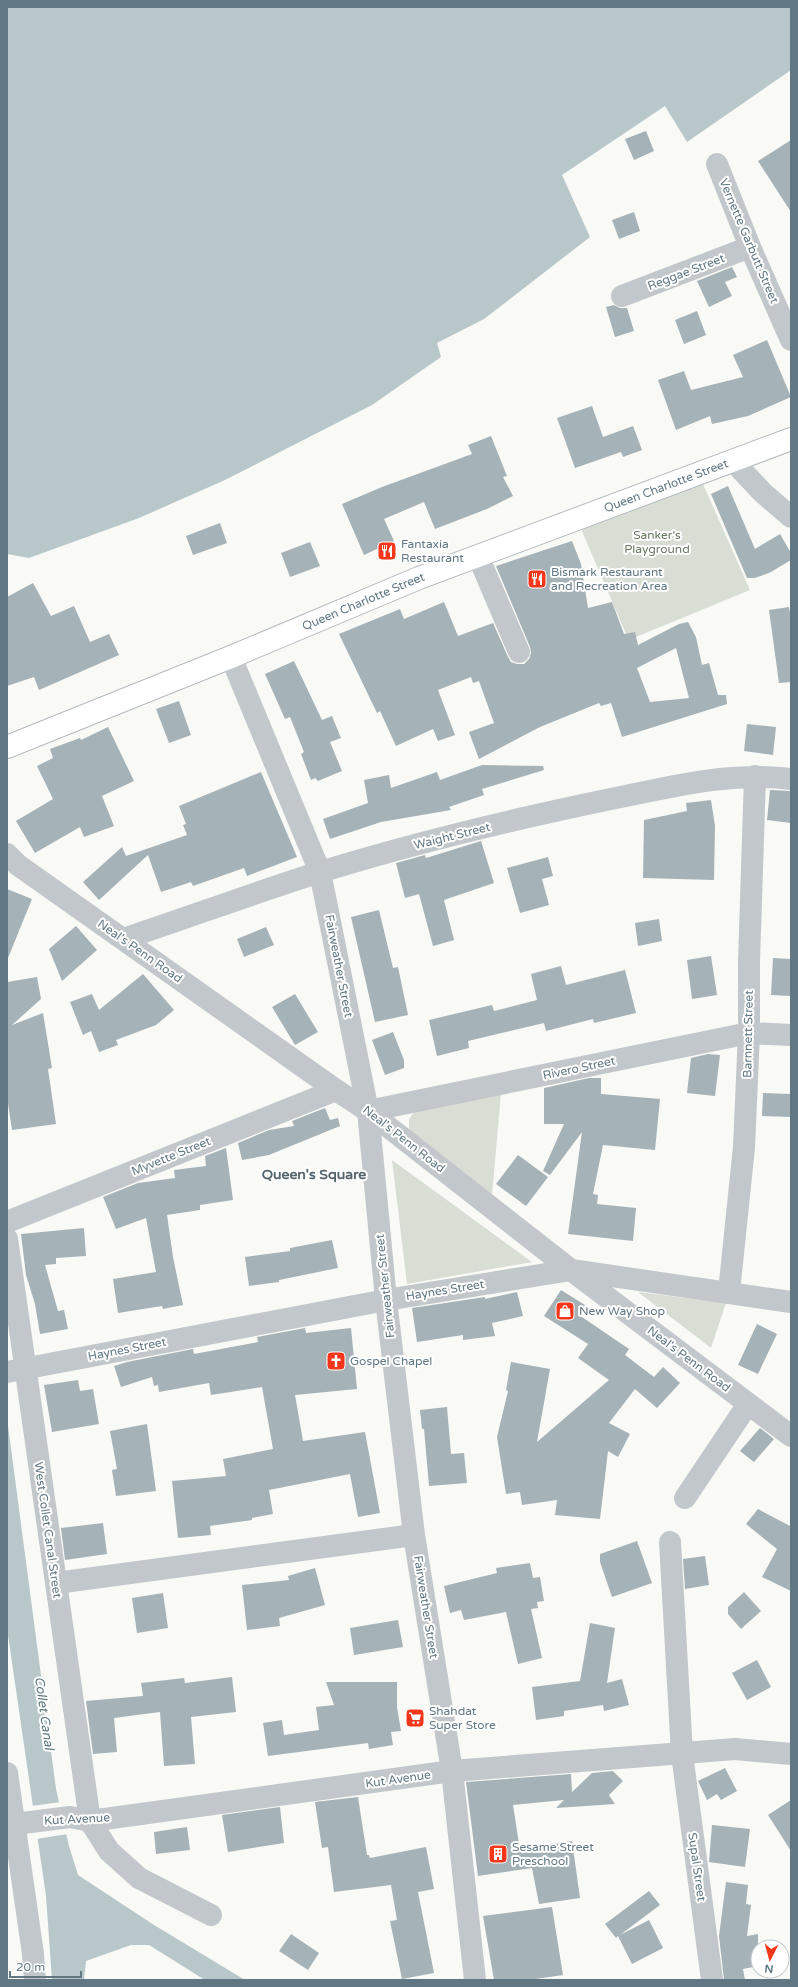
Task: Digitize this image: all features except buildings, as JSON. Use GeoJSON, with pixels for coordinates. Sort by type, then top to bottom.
{"type":"FeatureCollection","features":[{"type":"Feature","properties":{"kind":"main road","name":"Queen Charlotte Street"},"geometry":{"type":"LineString","coordinates":[[7,747],[231,657],[419,578],[734,462],[791,439]]}},
{"type":"Feature","properties":{"kind":"street","name":"Vernette Garbutt Street"},"geometry":{"type":"LineString","coordinates":[[717,164],[750,247],[791,340]]}},
{"type":"Feature","properties":{"kind":"street","name":"Reggae Street"},"geometry":{"type":"LineString","coordinates":[[622,296],[750,247]]}},
{"type":"Feature","properties":{"kind":"street"},"geometry":{"type":"LineString","coordinates":[[734,462],[763,493],[791,517]]}},
{"type":"Feature","properties":{"kind":"street"},"geometry":{"type":"LineString","coordinates":[[478,556],[519,652]]}},
{"type":"Feature","properties":{"kind":"street","name":"Fairweather Street"},"geometry":{"type":"LineString","coordinates":[[231,657],[320,872],[368,1111],[386,1300],[414,1535],[452,1771],[475,1980]]}},
{"type":"Feature","properties":{"kind":"street","name":"Waight Street"},"geometry":{"type":"LineString","coordinates":[[123,939],[320,872],[382,854],[534,815],[706,780],[755,776],[791,779]]}},
{"type":"Feature","properties":{"kind":"street","name":"Barnnett Street"},"geometry":{"type":"LineString","coordinates":[[730,1292],[744,1147],[749,1033],[749,962],[755,776]]}},
{"type":"Feature","properties":{"kind":"street","name":"Neal's Penn Road"},"geometry":{"type":"LineString","coordinates":[[7,854],[18,865],[336,1090],[368,1111],[571,1270],[791,1436]]}},
{"type":"Feature","properties":{"kind":"street","name":"Rivero Street"},"geometry":{"type":"LineString","coordinates":[[368,1111],[749,1033],[791,1035]]}},
{"type":"Feature","properties":{"kind":"street","name":"Myvette Street"},"geometry":{"type":"LineString","coordinates":[[7,1222],[336,1090]]}},
{"type":"Feature","properties":{"kind":"street","name":"West Collet Canal Street"},"geometry":{"type":"LineString","coordinates":[[7,1240],[15,1370],[56,1583],[80,1819]]}},
{"type":"Feature","properties":{"kind":"street","name":"Haynes Street"},"geometry":{"type":"LineString","coordinates":[[15,1370],[386,1300],[571,1270],[791,1302]]}},
{"type":"Feature","properties":{"kind":"street"},"geometry":{"type":"LineString","coordinates":[[685,1498],[748,1404]]}},
{"type":"Feature","properties":{"kind":"street"},"geometry":{"type":"LineString","coordinates":[[56,1583],[414,1535]]}},
{"type":"Feature","properties":{"kind":"street","name":"Supal Street"},"geometry":{"type":"LineString","coordinates":[[670,1542],[682,1754],[712,1980]]}},
{"type":"Feature","properties":{"kind":"street","name":"Kut Avenue"},"geometry":{"type":"LineString","coordinates":[[15,1824],[80,1819],[452,1771],[734,1749],[791,1754]]}},
{"type":"Feature","properties":{"kind":"street"},"geometry":{"type":"LineString","coordinates":[[7,1773],[33,1954],[35,1980]]}},
{"type":"Feature","properties":{"kind":"street"},"geometry":{"type":"LineString","coordinates":[[80,1819],[109,1851],[139,1878],[212,1915]]}},
{"type":"Feature","properties":{"kind":"green space","name":"Sanker's Playground"},"geometry":{"type":"Polygon","coordinates":[[[703,484],[750,590],[636,637],[626,634],[581,529],[703,484]]]}},
{"type":"Feature","properties":{"kind":"green space"},"geometry":{"type":"Polygon","coordinates":[[[501,1093],[492,1195],[409,1131],[409,1119],[415,1111],[501,1093]]]}},
{"type":"Feature","properties":{"kind":"green space"},"geometry":{"type":"Polygon","coordinates":[[[392,1160],[532,1262],[407,1284],[392,1160]]]}},
{"type":"Feature","properties":{"kind":"green space"},"geometry":{"type":"Polygon","coordinates":[[[638,1292],[726,1303],[711,1348],[638,1292]]]}},
{"type":"Feature","properties":{"kind":"water"},"geometry":{"type":"Polygon","coordinates":[[[7,7],[791,7],[791,70],[687,142],[665,106],[562,175],[590,237],[484,319],[437,343],[441,357],[372,405],[225,480],[139,518],[29,558],[7,554],[7,7]]]}},
{"type":"Feature","properties":{"kind":"water","name":"Collet Canal"},"geometry":{"type":"Polygon","coordinates":[[[7,1418],[56,1789],[69,1846],[78,1875],[154,1925],[245,1980],[205,1980],[149,1945],[131,1945],[86,1961],[84,1980],[52,1980],[46,1896],[7,1628],[7,1418]]]}},
{"type":"Feature","properties":{"kind":"pier"},"geometry":{"type":"Polygon","coordinates":[[[61,1802],[68,1834],[36,1839],[31,1806],[61,1802]]]}},
{"type":"Feature","properties":{"kind":"place","name":"Fantaxia Restaurant"},"geometry":{"type":"Point","coordinates":[387,551]}},
{"type":"Feature","properties":{"kind":"place","name":"Bismark Restaurant and Recreation Area"},"geometry":{"type":"Point","coordinates":[537,579]}},
{"type":"Feature","properties":{"kind":"place","name":"New Way Shop"},"geometry":{"type":"Point","coordinates":[565,1311]}},
{"type":"Feature","properties":{"kind":"place","name":"Gospel Chapel"},"geometry":{"type":"Point","coordinates":[336,1361]}},
{"type":"Feature","properties":{"kind":"place","name":"Shahdat Super Store"},"geometry":{"type":"Point","coordinates":[415,1718]}},
{"type":"Feature","properties":{"kind":"place","name":"Sesame Street Preschool"},"geometry":{"type":"Point","coordinates":[498,1854]}},
{"type":"Feature","properties":{"kind":"district","name":"Queen's Square"},"geometry":{"type":"Point","coordinates":[314,1174]}}]}
